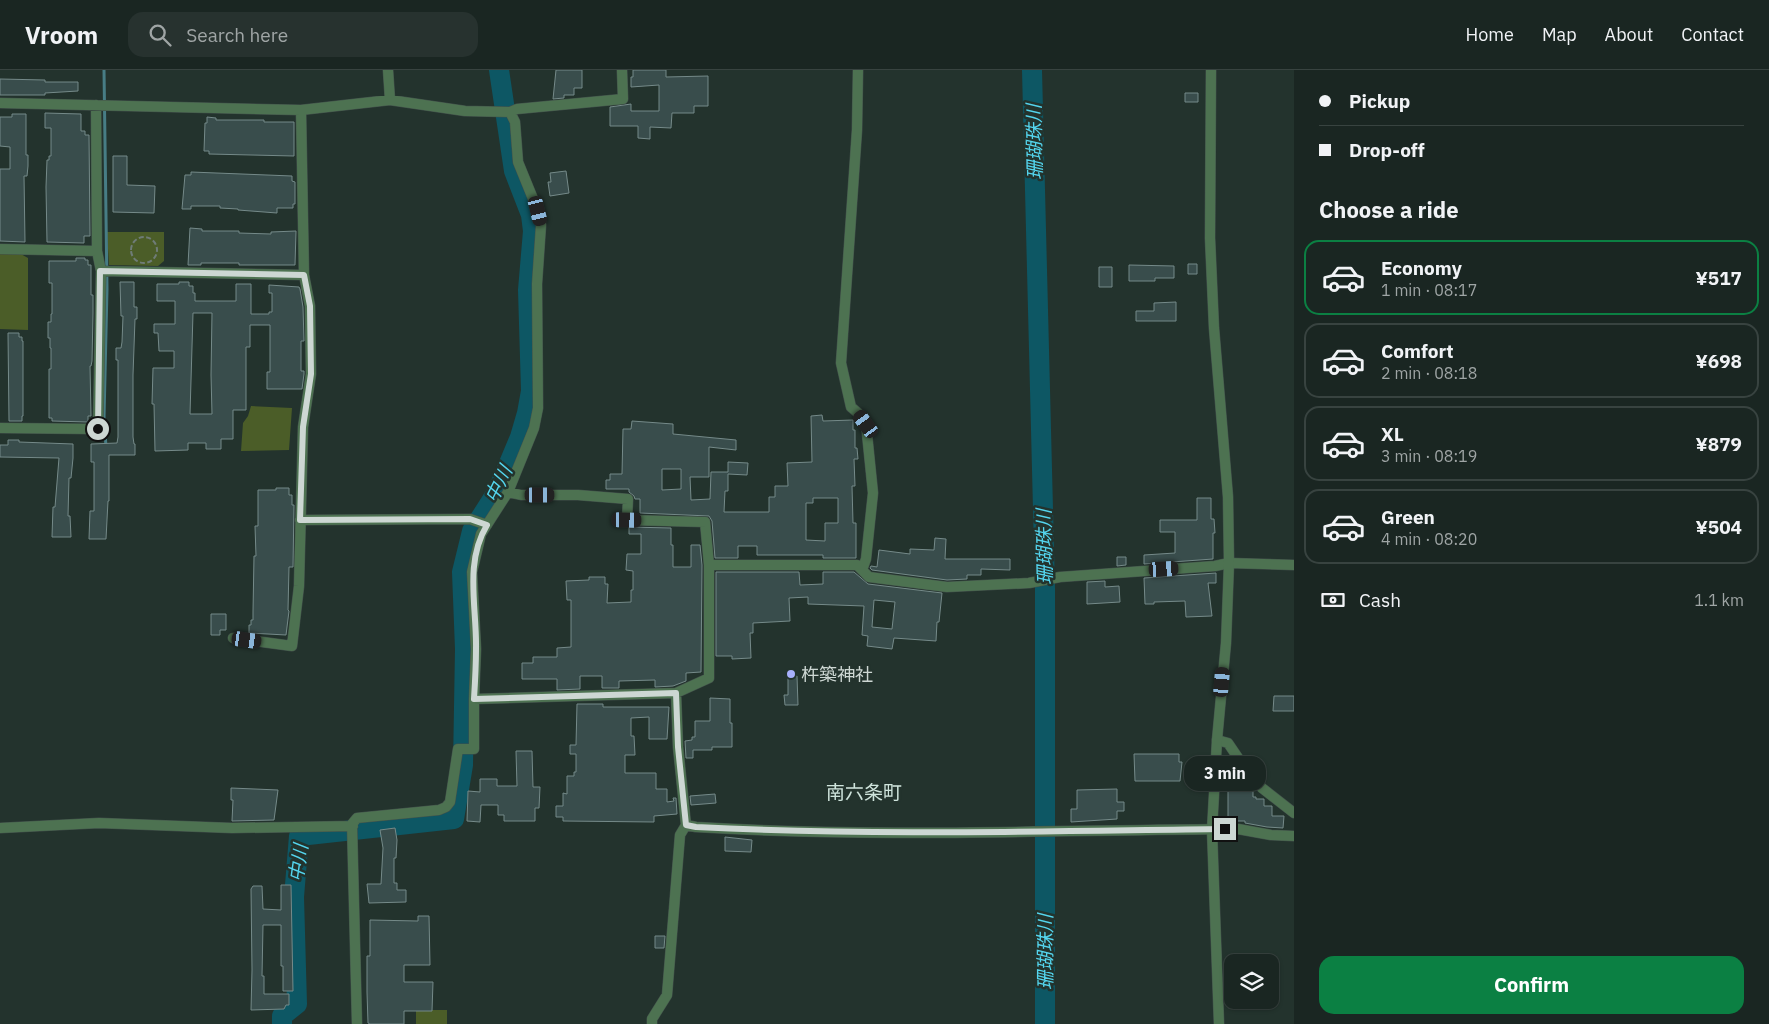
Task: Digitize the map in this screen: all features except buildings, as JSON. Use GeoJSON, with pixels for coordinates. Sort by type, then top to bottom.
{"type":"FeatureCollection","features":[{"type":"Feature","properties":{"kind":"street"},"geometry":{"type":"LineString","coordinates":[[388,70],[390,100]]}},
{"type":"Feature","properties":{"kind":"street"},"geometry":{"type":"LineString","coordinates":[[0,103],[301,110],[390,100],[466,111],[510,112],[517,109],[623,99],[622,70]]}},
{"type":"Feature","properties":{"kind":"street"},"geometry":{"type":"LineString","coordinates":[[858,70],[857,130],[841,363],[850,407],[858,413],[866,424],[873,494],[866,559],[862,570]]}},
{"type":"Feature","properties":{"kind":"street"},"geometry":{"type":"LineString","coordinates":[[1211,70],[1210,238],[1215,338],[1228,497],[1230,563],[1212,830],[1219,1024]]}},
{"type":"Feature","properties":{"kind":"street"},"geometry":{"type":"LineString","coordinates":[[0,428],[98,429],[106,271],[97,250],[103,106]]}},
{"type":"Feature","properties":{"kind":"street"},"geometry":{"type":"LineString","coordinates":[[232,638],[292,646],[299,586],[303,427],[311,374],[310,306],[304,275],[301,110]]}},
{"type":"Feature","properties":{"kind":"street"},"geometry":{"type":"LineString","coordinates":[[357,1024],[352,824],[357,818],[439,810],[446,807],[450,802],[458,749],[474,749],[476,649],[472,572],[482,534],[508,492],[534,428],[538,408],[537,284],[541,225],[538,211],[518,162],[515,122],[510,112]]}},
{"type":"Feature","properties":{"kind":"street"},"geometry":{"type":"LineString","coordinates":[[0,250],[97,250]]}},
{"type":"Feature","properties":{"kind":"street"},"geometry":{"type":"LineString","coordinates":[[106,271],[304,275]]}},
{"type":"Feature","properties":{"kind":"street"},"geometry":{"type":"LineString","coordinates":[[474,699],[676,693],[708,678],[709,565],[705,522],[627,520],[628,499],[578,495],[521,495],[508,492]]}},
{"type":"Feature","properties":{"kind":"street"},"geometry":{"type":"LineString","coordinates":[[300,520],[470,519],[487,525]]}},
{"type":"Feature","properties":{"kind":"street"},"geometry":{"type":"LineString","coordinates":[[709,565],[857,565],[869,577],[947,587],[1029,583],[1060,577],[1215,566],[1230,563],[1294,565]]}},
{"type":"Feature","properties":{"kind":"street"},"geometry":{"type":"LineString","coordinates":[[652,1024],[652,1019],[667,995],[680,835],[686,825],[678,747],[676,693]]}},
{"type":"Feature","properties":{"kind":"street"},"geometry":{"type":"LineString","coordinates":[[1217,740],[1228,743],[1249,774],[1262,788],[1294,813]]}},
{"type":"Feature","properties":{"kind":"street"},"geometry":{"type":"LineString","coordinates":[[0,828],[99,823],[232,828],[353,826]]}},
{"type":"Feature","properties":{"kind":"street"},"geometry":{"type":"LineString","coordinates":[[686,825],[756,831],[898,834],[1238,829],[1271,835],[1294,836]]}},
{"type":"Feature","properties":{"kind":"path"},"geometry":{"type":"LineString","coordinates":[[139,237],[149,237],[157,244],[157,255],[150,262],[139,262],[132,255],[132,244],[139,237]]}},
{"type":"Feature","properties":{"kind":"green space"},"geometry":{"type":"Polygon","coordinates":[[[107,232],[164,232],[164,261],[158,266],[109,265],[107,232]]]}},
{"type":"Feature","properties":{"kind":"green space"},"geometry":{"type":"Polygon","coordinates":[[[0,253],[19,253],[28,258],[28,330],[0,329],[0,253]]]}},
{"type":"Feature","properties":{"kind":"green space"},"geometry":{"type":"Polygon","coordinates":[[[251,406],[292,408],[289,450],[241,451],[243,423],[248,416],[251,406]]]}},
{"type":"Feature","properties":{"kind":"green space"},"geometry":{"type":"Polygon","coordinates":[[[416,1010],[447,1010],[447,1024],[416,1024],[416,1010]]]}},
{"type":"Feature","properties":{"kind":"waterway"},"geometry":{"type":"LineString","coordinates":[[104,70],[107,289],[104,418],[106,447]]}},
{"type":"Feature","properties":{"kind":"waterway","name":"中川"},"geometry":{"type":"LineString","coordinates":[[282,1024],[282,1016],[297,1004],[294,897],[299,836],[454,819],[463,765],[465,649],[462,572],[472,531],[497,492],[520,437],[531,391],[528,290],[533,231],[531,215],[514,171],[499,70]]}},
{"type":"Feature","properties":{"kind":"waterway","name":"珊瑚珠川"},"geometry":{"type":"LineString","coordinates":[[1032,70],[1045,589],[1045,1024]]}},
{"type":"Feature","properties":{"kind":"place","name":"杵築神社"},"geometry":{"type":"Point","coordinates":[791,674]}},
{"type":"Feature","properties":{"kind":"district","name":"南六条町"},"geometry":{"type":"Point","coordinates":[864,792]}},
{"type":"Feature","properties":{"kind":"route"},"geometry":{"type":"LineString","coordinates":[[98,429],[100,271],[304,275],[310,306],[311,374],[303,427],[300,520],[470,519],[487,525],[482,534],[472,572],[476,649],[474,699],[676,693],[678,747],[686,825],[696,827],[756,831],[898,834],[1225,829]]}}]}
